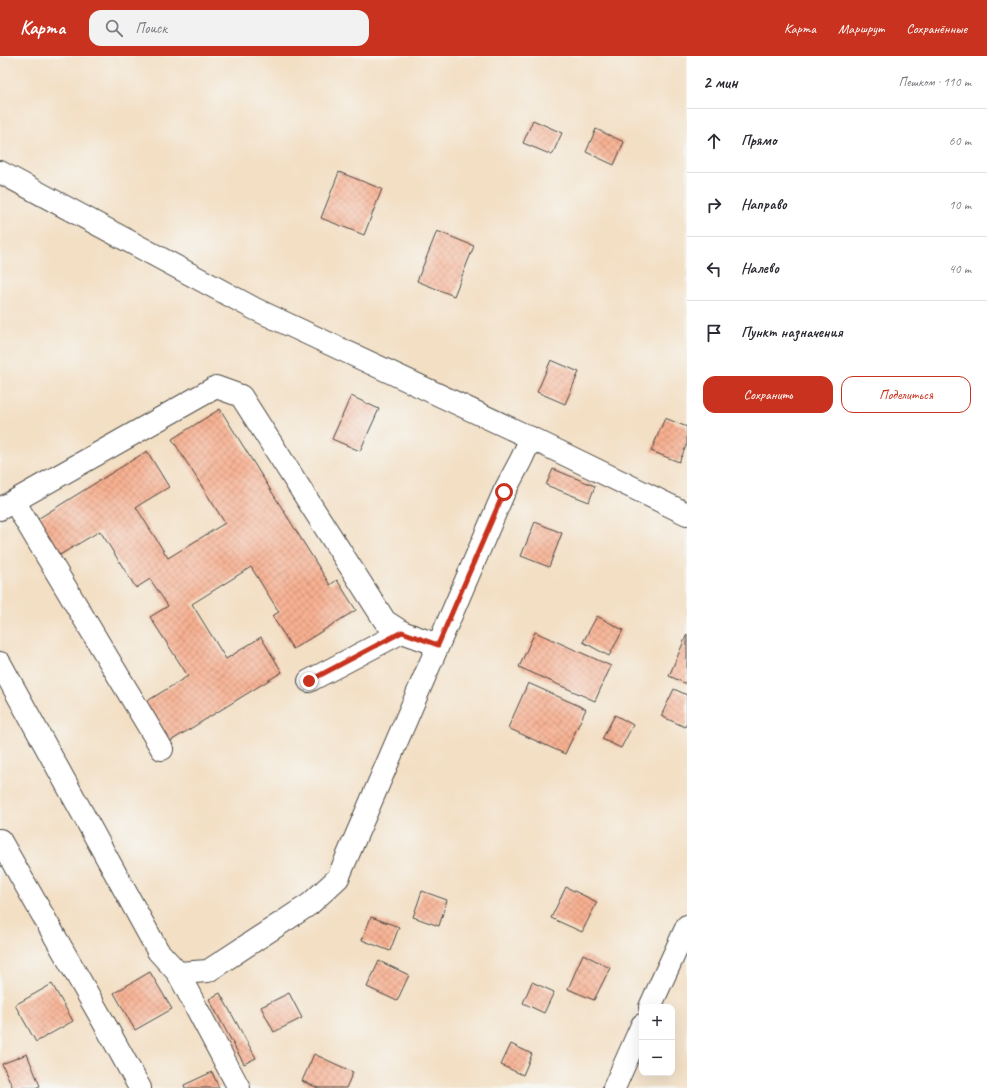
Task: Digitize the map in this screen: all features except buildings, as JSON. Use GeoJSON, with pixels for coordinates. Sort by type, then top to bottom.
{"type":"FeatureCollection","features":[{"type":"Feature","properties":{"kind":"street"},"geometry":{"type":"LineString","coordinates":[[0,172],[255,309],[531,438],[687,514]]}},
{"type":"Feature","properties":{"kind":"street"},"geometry":{"type":"LineString","coordinates":[[162,749],[7,505],[216,387],[241,396],[385,621],[402,632],[438,645]]}},
{"type":"Feature","properties":{"kind":"street"},"geometry":{"type":"LineString","coordinates":[[178,973],[208,971],[310,904],[338,878],[504,492],[531,438]]}},
{"type":"Feature","properties":{"kind":"street"},"geometry":{"type":"LineString","coordinates":[[309,681],[402,632]]}},
{"type":"Feature","properties":{"kind":"street"},"geometry":{"type":"LineString","coordinates":[[0,663],[158,951],[178,973],[239,1088]]}},
{"type":"Feature","properties":{"kind":"street"},"geometry":{"type":"LineString","coordinates":[[0,840],[140,1088]]}},
{"type":"Feature","properties":{"kind":"street"},"geometry":{"type":"LineString","coordinates":[[651,1004],[687,926]]}},
{"type":"Feature","properties":{"kind":"street"},"geometry":{"type":"LineString","coordinates":[[614,1088],[639,1032]]}},
{"type":"Feature","properties":{"kind":"route"},"geometry":{"type":"LineString","coordinates":[[309,681],[402,632],[438,645],[504,492]]}}]}
